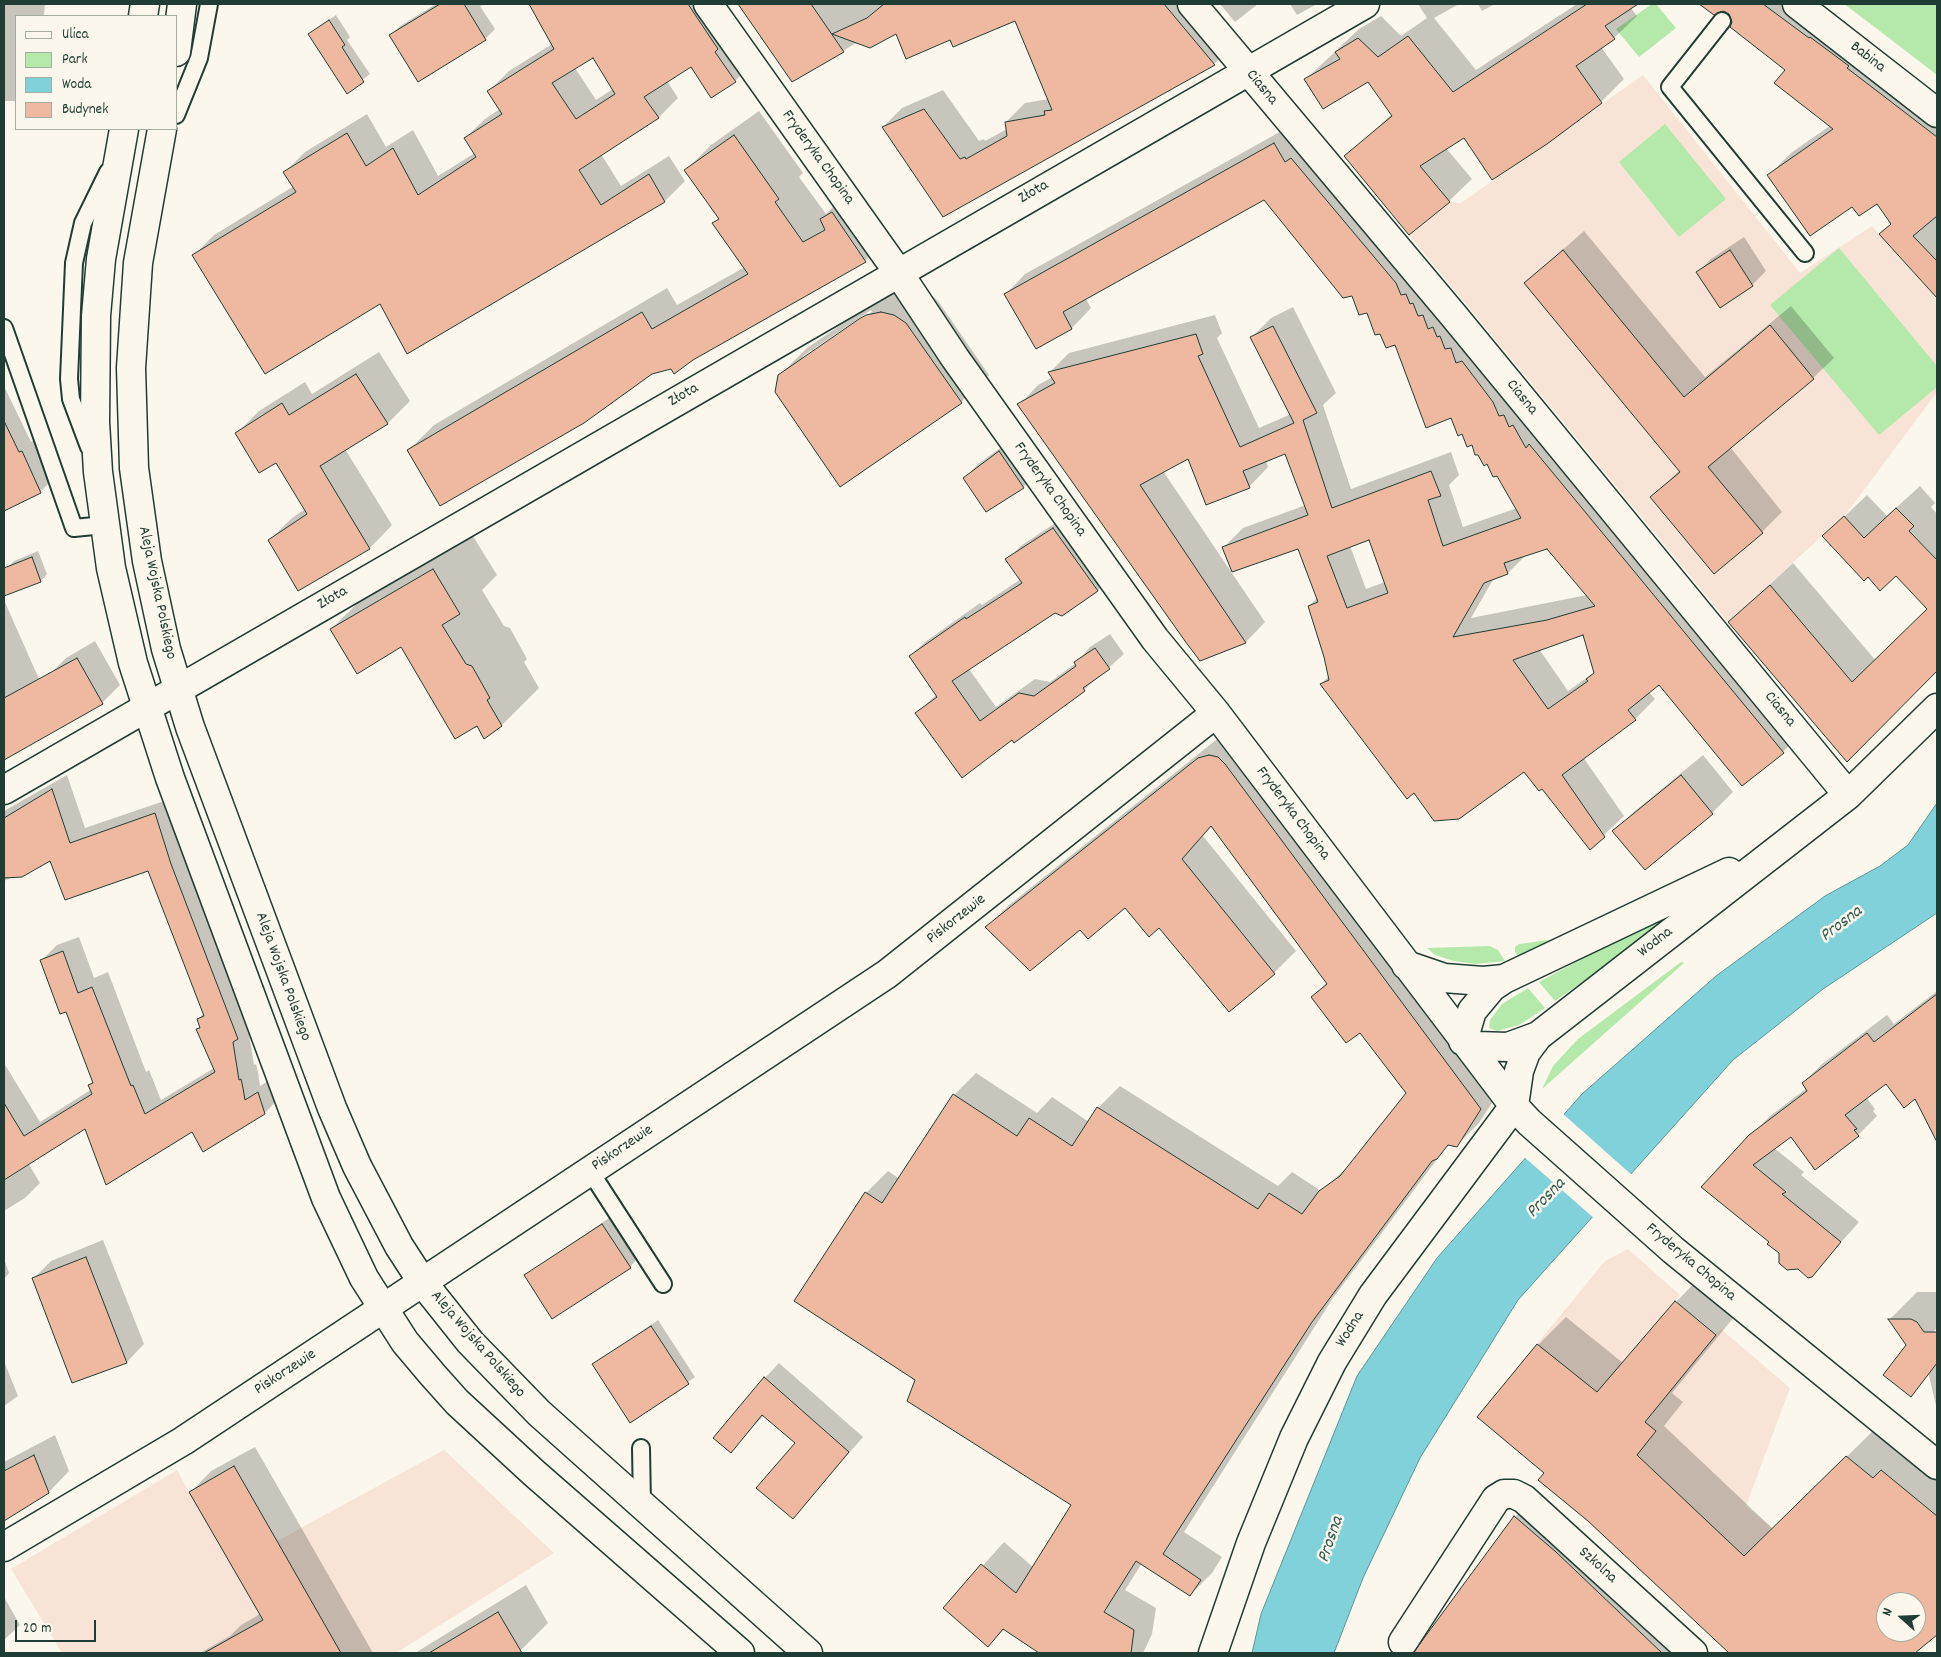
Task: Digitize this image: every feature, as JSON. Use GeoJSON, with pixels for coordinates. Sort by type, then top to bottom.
{"type":"FeatureCollection","features":[{"type":"Feature","properties":{"kind":"street"},"geometry":{"type":"LineString","coordinates":[[178,36],[182,4]]}},
{"type":"Feature","properties":{"kind":"street","name":"Fryderyka Chopina"},"geometry":{"type":"LineString","coordinates":[[708,4],[898,272],[954,358],[1155,639],[1216,713],[1463,1041],[1521,1114],[1627,1210],[1937,1465]]}},
{"type":"Feature","properties":{"kind":"street","name":"Ciasna"},"geometry":{"type":"LineString","coordinates":[[1192,4],[1460,324],[1848,795]]}},
{"type":"Feature","properties":{"kind":"street","name":"Złota"},"geometry":{"type":"LineString","coordinates":[[4,790],[1365,4]]}},
{"type":"Feature","properties":{"kind":"street","name":"Babina"},"geometry":{"type":"LineString","coordinates":[[1797,4],[1937,113]]}},
{"type":"Feature","properties":{"kind":"street","name":"Aleja Wojska Polskiego"},"geometry":{"type":"LineString","coordinates":[[162,130],[138,263],[131,368],[133,443],[146,561],[159,620],[178,689],[212,788],[332,1108],[380,1211],[423,1283],[470,1342],[509,1384],[808,1653]]}},
{"type":"Feature","properties":{"kind":"street"},"geometry":{"type":"LineString","coordinates":[[119,134],[96,316],[95,422],[104,524],[118,602],[146,707],[170,778],[323,1189],[345,1240],[383,1309],[405,1342],[432,1374],[486,1430],[740,1653]]}},
{"type":"Feature","properties":{"kind":"street","name":"Wodna"},"geometry":{"type":"LineString","coordinates":[[1213,1653],[1290,1446],[1332,1362],[1373,1295],[1521,1114],[1519,1071],[1526,1052],[1538,1036],[1848,795],[1937,708]]}},
{"type":"Feature","properties":{"kind":"street","name":"Piskorzewie"},"geometry":{"type":"LineString","coordinates":[[4,1547],[182,1440],[423,1283],[887,974],[1216,713]]}},
{"type":"Feature","properties":{"kind":"street","name":"Wodna"},"geometry":{"type":"LineString","coordinates":[[1504,979],[1775,850]]}},
{"type":"Feature","properties":{"kind":"street"},"geometry":{"type":"LineString","coordinates":[[1406,966],[1424,973],[1453,980],[1483,981],[1504,979]]}},
{"type":"Feature","properties":{"kind":"street"},"geometry":{"type":"LineString","coordinates":[[1463,1041],[1472,1011],[1492,987],[1504,979]]}},
{"type":"Feature","properties":{"kind":"street","name":"Wodna"},"geometry":{"type":"LineString","coordinates":[[1463,1041],[1477,1046],[1508,1047],[1538,1036]]}},
{"type":"Feature","properties":{"kind":"street","name":"Szkolna"},"geometry":{"type":"LineString","coordinates":[[1403,1642],[1496,1499],[1504,1494],[1514,1494],[1524,1499],[1693,1653]]}},
{"type":"Feature","properties":{"kind":"lane"},"geometry":{"type":"LineString","coordinates":[[178,110],[199,58],[209,4]]}},
{"type":"Feature","properties":{"kind":"lane"},"geometry":{"type":"LineString","coordinates":[[1722,21],[1670,87],[1805,253]]}},
{"type":"Feature","properties":{"kind":"lane"},"geometry":{"type":"LineString","coordinates":[[154,172],[171,130]]}},
{"type":"Feature","properties":{"kind":"lane"},"geometry":{"type":"LineString","coordinates":[[4,328],[74,528],[104,524]]}},
{"type":"Feature","properties":{"kind":"lane"},"geometry":{"type":"LineString","coordinates":[[590,1171],[662,1284]]}},
{"type":"Feature","properties":{"kind":"lane"},"geometry":{"type":"LineString","coordinates":[[641,1448],[642,1505]]}},
{"type":"Feature","properties":{"kind":"shaded area"},"geometry":{"type":"Polygon","coordinates":[[[1643,75],[1800,273],[1872,226],[1937,299],[1937,392],[1846,514],[1728,622],[1409,235],[1450,202],[1461,203],[1643,75]]]}},
{"type":"Feature","properties":{"kind":"shaded area"},"geometry":{"type":"Polygon","coordinates":[[[1628,1249],[1680,1295],[1675,1301],[1715,1335],[1721,1329],[1790,1388],[1746,1506],[1799,1550],[1712,1637],[1584,1519],[1538,1480],[1544,1473],[1477,1417],[1605,1261],[1628,1249]]]}},
{"type":"Feature","properties":{"kind":"shaded area"},"geometry":{"type":"Polygon","coordinates":[[[444,1450],[554,1553],[396,1653],[62,1653],[11,1569],[177,1470],[189,1492],[234,1466],[277,1541],[444,1450]]]}},
{"type":"Feature","properties":{"kind":"green space"},"geometry":{"type":"Polygon","coordinates":[[[1652,4],[1656,4],[1676,28],[1639,57],[1616,29],[1652,4]]]}},
{"type":"Feature","properties":{"kind":"green space"},"geometry":{"type":"Polygon","coordinates":[[[1844,4],[1937,4],[1937,75],[1872,25],[1844,4]]]}},
{"type":"Feature","properties":{"kind":"green space"},"geometry":{"type":"Polygon","coordinates":[[[1665,124],[1726,199],[1679,237],[1619,162],[1665,124]]]}},
{"type":"Feature","properties":{"kind":"green space"},"geometry":{"type":"Polygon","coordinates":[[[1839,248],[1937,366],[1937,387],[1879,435],[1770,305],[1839,248]]]}},
{"type":"Feature","properties":{"kind":"green space"},"geometry":{"type":"Polygon","coordinates":[[[1692,900],[1693,905],[1555,1001],[1539,982],[1692,900]]]}},
{"type":"Feature","properties":{"kind":"green space"},"geometry":{"type":"Polygon","coordinates":[[[1556,939],[1519,957],[1515,952],[1515,947],[1519,944],[1556,939]]]}},
{"type":"Feature","properties":{"kind":"green space"},"geometry":{"type":"Polygon","coordinates":[[[1490,946],[1498,950],[1505,961],[1476,964],[1454,961],[1435,955],[1427,948],[1490,946]]]}},
{"type":"Feature","properties":{"kind":"green space"},"geometry":{"type":"Polygon","coordinates":[[[1681,962],[1684,963],[1542,1089],[1553,1066],[1578,1039],[1681,962]]]}},
{"type":"Feature","properties":{"kind":"green space"},"geometry":{"type":"Polygon","coordinates":[[[1528,988],[1545,1008],[1519,1025],[1497,1031],[1489,1028],[1490,1020],[1502,1004],[1528,988]]]}},
{"type":"Feature","properties":{"kind":"water","name":"Prosna"},"geometry":{"type":"Polygon","coordinates":[[[1937,803],[1937,913],[1823,989],[1733,1060],[1518,1300],[1420,1458],[1363,1578],[1334,1653],[1252,1653],[1261,1614],[1357,1376],[1437,1258],[1582,1094],[1716,976],[1825,896],[1880,866],[1908,845],[1937,803]]]}},
{"type":"Feature","properties":{"kind":"pier"},"geometry":{"type":"Polygon","coordinates":[[[1562,1113],[1633,1176],[1595,1219],[1523,1156],[1562,1113]]]}},
{"type":"Feature","properties":{"kind":"building"},"geometry":{"type":"Polygon","coordinates":[[[440,4],[464,4],[486,40],[418,82],[389,35],[440,4]]]}},
{"type":"Feature","properties":{"kind":"building"},"geometry":{"type":"Polygon","coordinates":[[[529,4],[688,4],[718,49],[715,52],[736,82],[711,98],[691,67],[644,97],[659,118],[579,170],[601,205],[649,174],[665,202],[407,354],[380,304],[265,374],[192,255],[296,192],[283,172],[347,133],[366,166],[393,148],[418,195],[476,157],[464,138],[502,114],[487,91],[554,49],[529,4]],[[593,58],[552,83],[576,119],[615,94],[593,58]]]}},
{"type":"Feature","properties":{"kind":"building"},"geometry":{"type":"Polygon","coordinates":[[[738,4],[811,4],[844,52],[792,82],[738,4]]]}},
{"type":"Feature","properties":{"kind":"building"},"geometry":{"type":"Polygon","coordinates":[[[884,4],[1164,4],[1215,65],[943,217],[882,127],[924,109],[960,159],[965,157],[966,159],[1007,136],[1005,122],[1045,115],[1044,111],[1052,110],[1015,21],[953,47],[950,40],[906,59],[896,34],[870,48],[832,34],[867,18],[884,4]]]}},
{"type":"Feature","properties":{"kind":"building"},"geometry":{"type":"Polygon","coordinates":[[[1587,4],[1638,4],[1605,26],[1615,39],[1576,66],[1602,103],[1547,144],[1492,180],[1464,138],[1420,166],[1450,202],[1409,235],[1344,156],[1392,116],[1368,82],[1323,109],[1304,79],[1340,59],[1335,52],[1358,38],[1378,57],[1408,36],[1453,92],[1587,4]]]}},
{"type":"Feature","properties":{"kind":"building"},"geometry":{"type":"Polygon","coordinates":[[[1699,4],[1763,4],[1849,66],[1847,68],[1937,137],[1937,216],[1913,236],[1937,261],[1937,298],[1879,234],[1891,224],[1877,204],[1859,216],[1852,207],[1810,236],[1767,175],[1833,129],[1774,83],[1785,70],[1730,27],[1732,22],[1729,14],[1723,11],[1714,15],[1699,4]]]}},
{"type":"Feature","properties":{"kind":"building"},"geometry":{"type":"Polygon","coordinates":[[[329,20],[345,45],[342,47],[364,82],[347,94],[308,34],[329,20]]]}},
{"type":"Feature","properties":{"kind":"building"},"geometry":{"type":"Polygon","coordinates":[[[734,135],[779,199],[775,202],[803,242],[825,230],[820,219],[832,212],[866,262],[693,360],[674,374],[671,369],[652,374],[584,423],[440,506],[407,450],[642,312],[652,329],[748,274],[712,223],[719,219],[684,170],[734,135]]]}},
{"type":"Feature","properties":{"kind":"building"},"geometry":{"type":"Polygon","coordinates":[[[1274,143],[1285,162],[1291,158],[1396,283],[1401,295],[1406,294],[1410,304],[1413,303],[1418,316],[1423,315],[1428,329],[1433,327],[1437,337],[1440,336],[1445,349],[1451,348],[1456,363],[1462,361],[1493,402],[1499,416],[1504,415],[1509,427],[1513,425],[1526,448],[1529,444],[1784,753],[1742,786],[1659,685],[1628,710],[1636,720],[1562,775],[1605,837],[1590,850],[1542,789],[1539,791],[1524,772],[1459,819],[1434,821],[1414,793],[1407,799],[1320,684],[1329,680],[1308,606],[1318,602],[1298,549],[1232,572],[1222,547],[1308,515],[1285,454],[1243,471],[1250,488],[1206,505],[1188,459],[1140,485],[1246,643],[1200,661],[1017,404],[1055,383],[1048,372],[1196,334],[1203,354],[1198,356],[1240,447],[1294,423],[1250,337],[1273,326],[1317,413],[1303,420],[1332,508],[1431,471],[1441,496],[1428,500],[1443,546],[1521,518],[1497,476],[1493,477],[1487,464],[1484,466],[1478,455],[1475,455],[1472,445],[1467,447],[1462,434],[1458,436],[1451,418],[1426,428],[1395,345],[1386,348],[1380,334],[1375,335],[1367,313],[1359,315],[1352,296],[1343,298],[1264,200],[1063,312],[1072,329],[1036,349],[1004,294],[1274,143]],[[1369,540],[1327,556],[1347,608],[1388,593],[1369,540]],[[1547,549],[1504,563],[1508,574],[1484,583],[1453,637],[1547,620],[1595,606],[1547,549]],[[1583,635],[1513,660],[1548,709],[1588,681],[1586,679],[1594,673],[1583,635]]]}},
{"type":"Feature","properties":{"kind":"building"},"geometry":{"type":"Polygon","coordinates":[[[1563,250],[1684,397],[1770,325],[1814,379],[1708,467],[1763,533],[1714,574],[1650,497],[1680,472],[1524,283],[1563,250]]]}},
{"type":"Feature","properties":{"kind":"building"},"geometry":{"type":"Polygon","coordinates":[[[1730,250],[1753,286],[1720,308],[1696,272],[1730,250]]]}},
{"type":"Feature","properties":{"kind":"building"},"geometry":{"type":"Polygon","coordinates":[[[881,312],[894,315],[906,323],[962,403],[840,487],[775,392],[778,375],[859,319],[866,315],[881,312]]]}},
{"type":"Feature","properties":{"kind":"building"},"geometry":{"type":"Polygon","coordinates":[[[356,374],[388,424],[320,466],[370,549],[298,591],[268,540],[307,514],[276,463],[259,473],[235,433],[282,403],[289,415],[356,374]]]}},
{"type":"Feature","properties":{"kind":"building"},"geometry":{"type":"Polygon","coordinates":[[[4,421],[19,452],[22,451],[41,493],[4,511],[4,421]]]}},
{"type":"Feature","properties":{"kind":"building"},"geometry":{"type":"Polygon","coordinates":[[[999,451],[1024,488],[986,512],[963,478],[999,451]]]}},
{"type":"Feature","properties":{"kind":"building"},"geometry":{"type":"Polygon","coordinates":[[[1896,508],[1914,526],[1909,531],[1937,560],[1937,671],[1847,762],[1728,622],[1770,585],[1852,682],[1927,609],[1896,576],[1880,591],[1868,577],[1864,581],[1822,536],[1844,516],[1864,538],[1896,508]]]}},
{"type":"Feature","properties":{"kind":"building"},"geometry":{"type":"Polygon","coordinates":[[[1053,528],[1098,591],[1062,616],[1055,613],[952,681],[980,721],[1019,693],[1034,696],[1076,666],[1074,662],[1095,648],[1110,669],[1083,688],[1085,691],[1014,743],[1012,740],[962,778],[915,713],[937,697],[909,656],[965,617],[966,619],[1022,583],[1005,559],[1053,528]]]}},
{"type":"Feature","properties":{"kind":"building"},"geometry":{"type":"Polygon","coordinates":[[[32,557],[41,582],[4,596],[4,568],[32,557]]]}},
{"type":"Feature","properties":{"kind":"building"},"geometry":{"type":"Polygon","coordinates":[[[433,569],[460,614],[442,625],[466,664],[472,666],[490,698],[487,700],[502,726],[484,739],[477,726],[455,739],[401,647],[357,674],[330,629],[433,569]]]}},
{"type":"Feature","properties":{"kind":"building"},"geometry":{"type":"Polygon","coordinates":[[[77,658],[103,704],[4,760],[4,698],[77,658]]]}},
{"type":"Feature","properties":{"kind":"building"},"geometry":{"type":"Polygon","coordinates":[[[1209,755],[1218,757],[1225,764],[1481,1109],[1457,1147],[1448,1145],[1437,1159],[1432,1161],[1312,1322],[1163,1554],[1201,1580],[1190,1596],[1136,1561],[1104,1612],[1134,1630],[1131,1653],[1039,1653],[1003,1629],[988,1647],[943,1608],[981,1564],[1016,1593],[1071,1505],[907,1401],[915,1380],[794,1301],[865,1192],[882,1203],[953,1094],[1017,1136],[1029,1118],[1072,1146],[1097,1107],[1258,1209],[1269,1193],[1302,1214],[1319,1191],[1340,1176],[1406,1093],[1360,1033],[1346,1043],[1311,997],[1327,984],[1211,826],[1182,859],[1275,974],[1229,1012],[1159,928],[1149,937],[1125,908],[1088,939],[1080,930],[1030,971],[985,927],[1198,758],[1209,755]]]}},
{"type":"Feature","properties":{"kind":"building"},"geometry":{"type":"Polygon","coordinates":[[[1681,775],[1713,814],[1645,870],[1612,831],[1681,775]]]}},
{"type":"Feature","properties":{"kind":"building"},"geometry":{"type":"Polygon","coordinates":[[[52,789],[70,843],[155,813],[171,864],[238,1039],[233,1042],[239,1080],[241,1079],[245,1100],[258,1092],[265,1114],[203,1152],[192,1132],[106,1185],[85,1129],[4,1180],[4,1103],[24,1136],[92,1094],[88,1085],[93,1083],[66,1012],[60,1014],[40,960],[63,951],[78,993],[92,987],[131,1086],[133,1085],[145,1114],[215,1072],[196,1029],[200,1028],[197,1019],[204,1016],[148,871],[65,900],[50,861],[22,877],[4,878],[4,818],[52,789]]]}},
{"type":"Feature","properties":{"kind":"building"},"geometry":{"type":"Polygon","coordinates":[[[1937,994],[1937,1142],[1915,1099],[1904,1108],[1886,1084],[1845,1115],[1857,1129],[1854,1130],[1859,1136],[1815,1170],[1791,1137],[1753,1165],[1786,1192],[1782,1194],[1841,1242],[1812,1277],[1808,1278],[1798,1269],[1787,1270],[1779,1263],[1779,1253],[1767,1244],[1769,1242],[1701,1187],[1749,1135],[1807,1091],[1802,1083],[1867,1033],[1874,1042],[1937,994]]]}},
{"type":"Feature","properties":{"kind":"building"},"geometry":{"type":"Polygon","coordinates":[[[602,1224],[631,1268],[552,1319],[524,1275],[602,1224]]]}},
{"type":"Feature","properties":{"kind":"building"},"geometry":{"type":"Polygon","coordinates":[[[86,1257],[127,1363],[72,1383],[32,1278],[86,1257]]]}},
{"type":"Feature","properties":{"kind":"building"},"geometry":{"type":"Polygon","coordinates":[[[1675,1301],[1716,1335],[1645,1422],[1656,1431],[1637,1455],[1744,1556],[1846,1456],[1873,1478],[1881,1470],[1937,1516],[1937,1635],[1915,1653],[1729,1653],[1588,1521],[1538,1480],[1544,1473],[1477,1417],[1537,1344],[1597,1392],[1675,1301]]]}},
{"type":"Feature","properties":{"kind":"building"},"geometry":{"type":"Polygon","coordinates":[[[1888,1319],[1911,1319],[1917,1322],[1924,1332],[1937,1332],[1937,1363],[1911,1397],[1883,1375],[1906,1345],[1888,1319]]]}},
{"type":"Feature","properties":{"kind":"building"},"geometry":{"type":"Polygon","coordinates":[[[651,1326],[689,1384],[630,1423],[592,1364],[651,1326]]]}},
{"type":"Feature","properties":{"kind":"building"},"geometry":{"type":"Polygon","coordinates":[[[764,1377],[849,1452],[793,1519],[756,1488],[795,1443],[762,1415],[731,1453],[713,1438],[764,1377]]]}},
{"type":"Feature","properties":{"kind":"building"},"geometry":{"type":"Polygon","coordinates":[[[34,1455],[49,1493],[4,1521],[4,1471],[34,1455]]]}},
{"type":"Feature","properties":{"kind":"building"},"geometry":{"type":"Polygon","coordinates":[[[234,1466],[341,1653],[204,1653],[263,1620],[189,1492],[234,1466]]]}},
{"type":"Feature","properties":{"kind":"building"},"geometry":{"type":"Polygon","coordinates":[[[1514,1516],[1556,1552],[1662,1653],[1413,1653],[1514,1516]]]}},
{"type":"Feature","properties":{"kind":"building"},"geometry":{"type":"Polygon","coordinates":[[[498,1612],[522,1653],[429,1653],[498,1612]]]}}]}
